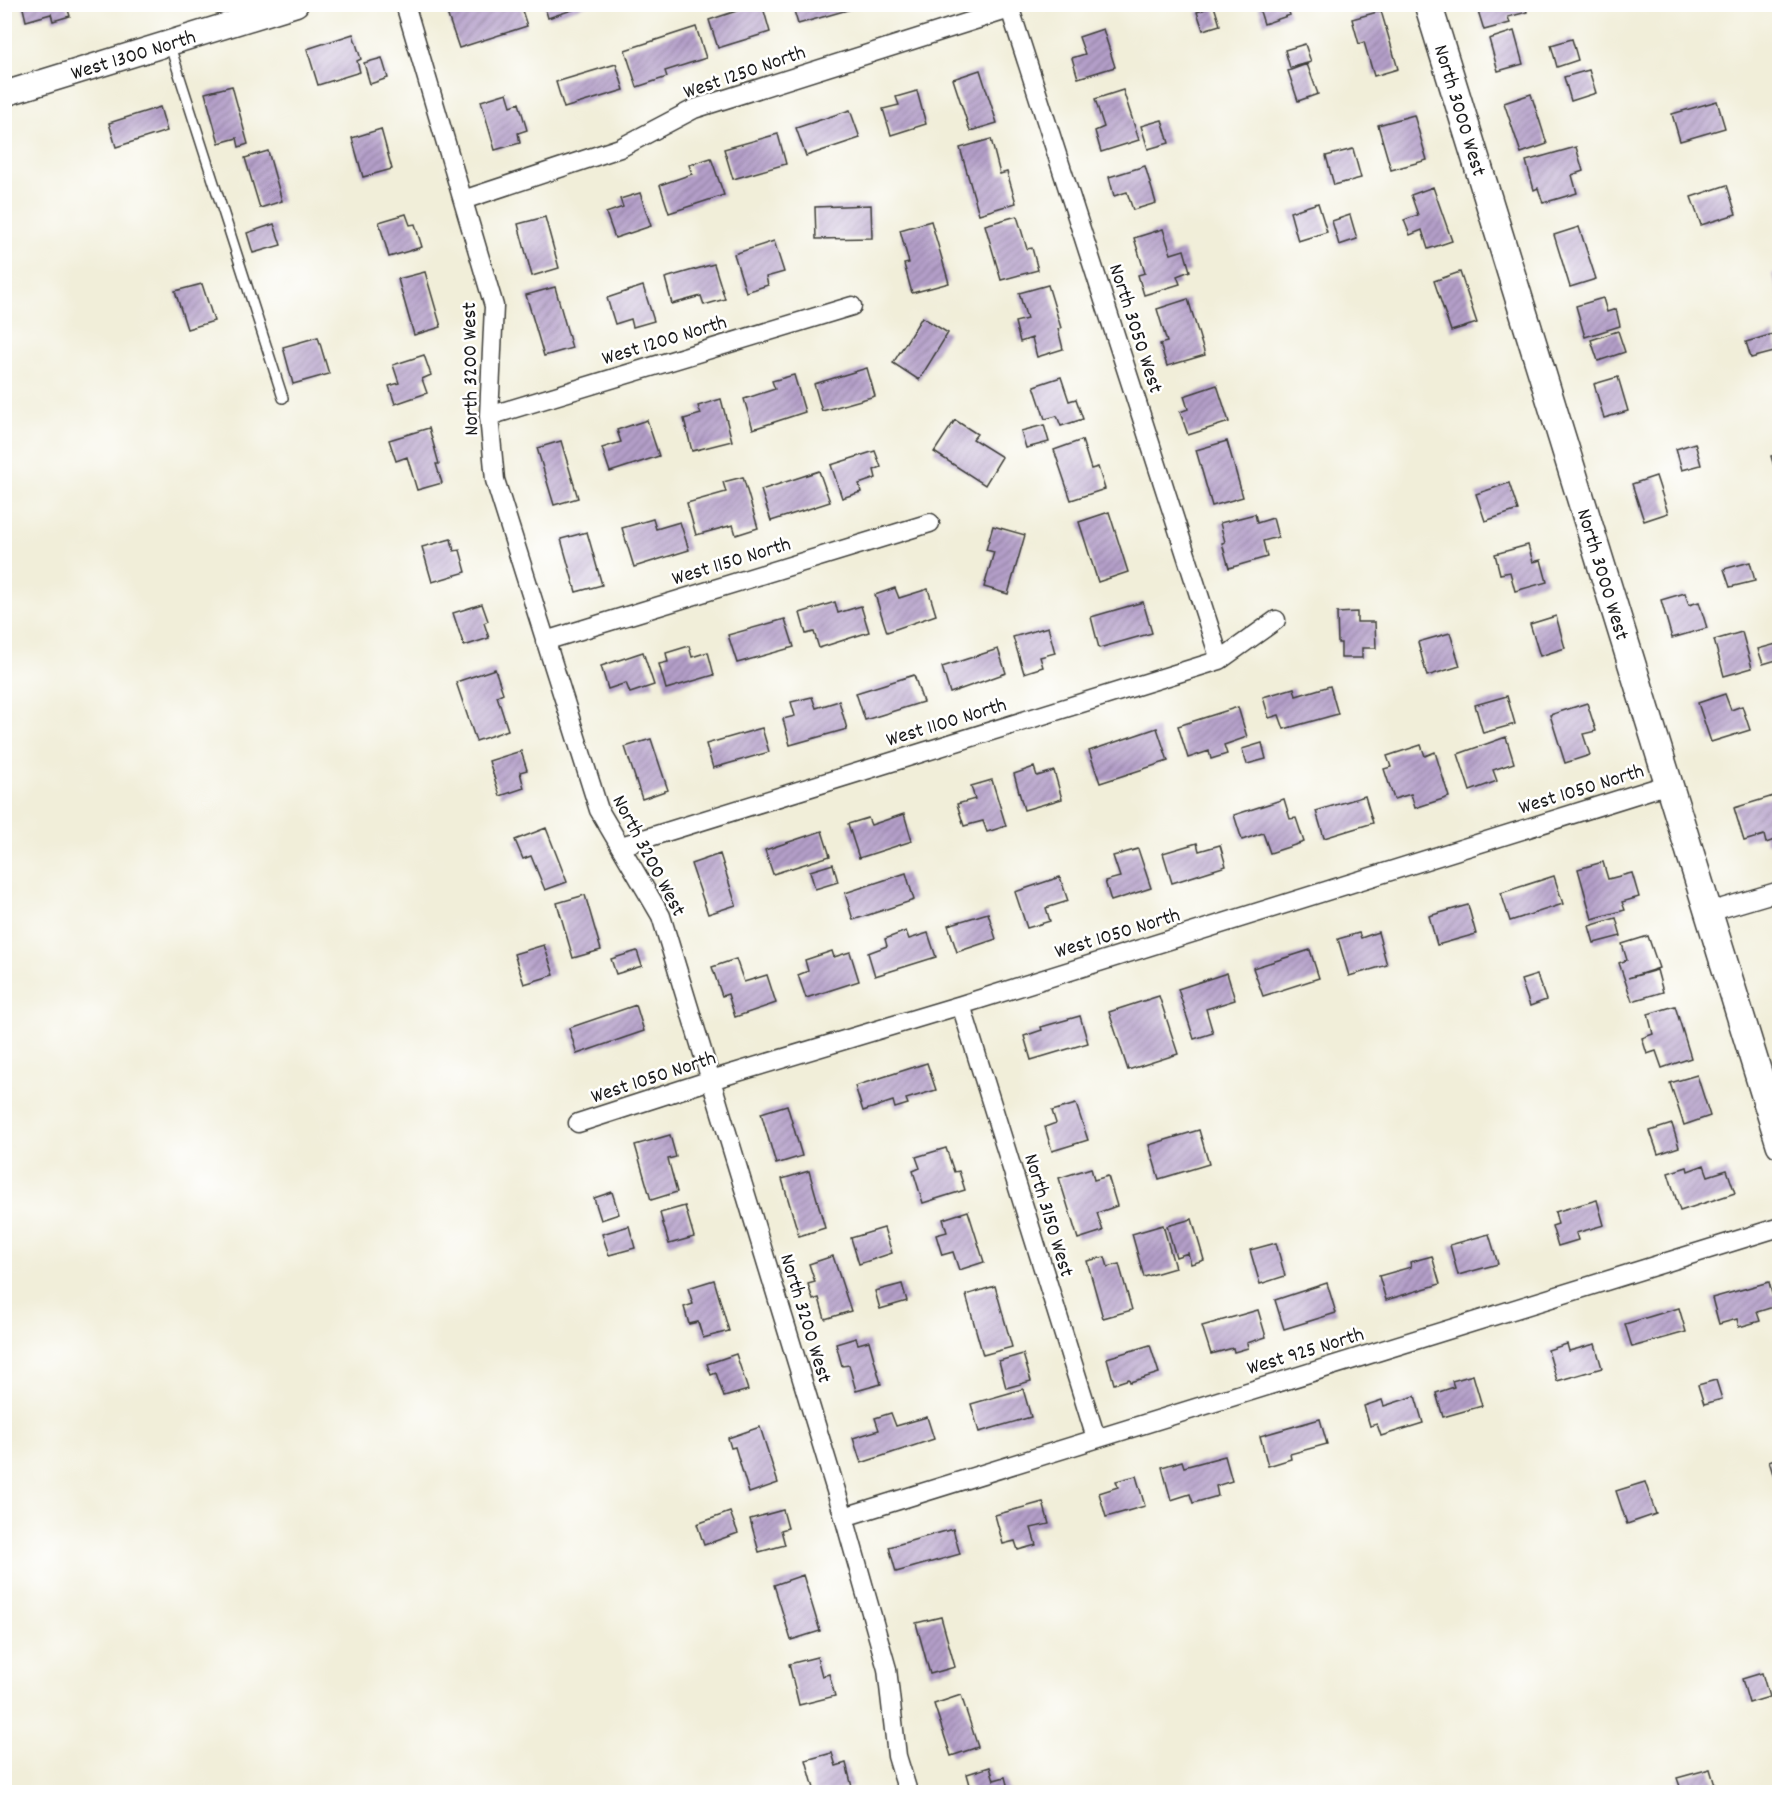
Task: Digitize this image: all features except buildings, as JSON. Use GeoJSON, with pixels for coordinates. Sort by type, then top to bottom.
{"type":"FeatureCollection","features":[{"type":"Feature","properties":{"kind":"main road","name":"North 3000 West"},"geometry":{"type":"LineString","coordinates":[[1428,4],[1779,1144]]}},
{"type":"Feature","properties":{"kind":"street","name":"West 1300 North"},"geometry":{"type":"LineString","coordinates":[[4,94],[296,4]]}},
{"type":"Feature","properties":{"kind":"street","name":"North 3200 West"},"geometry":{"type":"LineString","coordinates":[[405,4],[494,306],[489,416],[495,480],[599,810],[661,916],[844,1517],[887,1669],[897,1755],[908,1792]]}},
{"type":"Feature","properties":{"kind":"street","name":"West 1250 North"},"geometry":{"type":"LineString","coordinates":[[463,200],[620,148],[694,109],[1010,9]]}},
{"type":"Feature","properties":{"kind":"street","name":"North 3050 West"},"geometry":{"type":"LineString","coordinates":[[1010,9],[1220,660]]}},
{"type":"Feature","properties":{"kind":"street","name":"West 1200 North"},"geometry":{"type":"LineString","coordinates":[[489,416],[852,306]]}},
{"type":"Feature","properties":{"kind":"street","name":"West 1150 North"},"geometry":{"type":"LineString","coordinates":[[545,641],[930,523]]}},
{"type":"Feature","properties":{"kind":"street","name":"West 1100 North"},"geometry":{"type":"LineString","coordinates":[[621,846],[1220,660],[1276,620]]}},
{"type":"Feature","properties":{"kind":"street","name":"West 1050 North"},"geometry":{"type":"LineString","coordinates":[[578,1123],[1669,784]]}},
{"type":"Feature","properties":{"kind":"street"},"geometry":{"type":"LineString","coordinates":[[1709,912],[1779,891]]}},
{"type":"Feature","properties":{"kind":"street","name":"North 3150 West"},"geometry":{"type":"LineString","coordinates":[[961,1005],[1096,1438]]}},
{"type":"Feature","properties":{"kind":"street","name":"West 925 North"},"geometry":{"type":"LineString","coordinates":[[844,1517],[1779,1227]]}},
{"type":"Feature","properties":{"kind":"lane"},"geometry":{"type":"LineString","coordinates":[[170,43],[283,398]]}}]}
